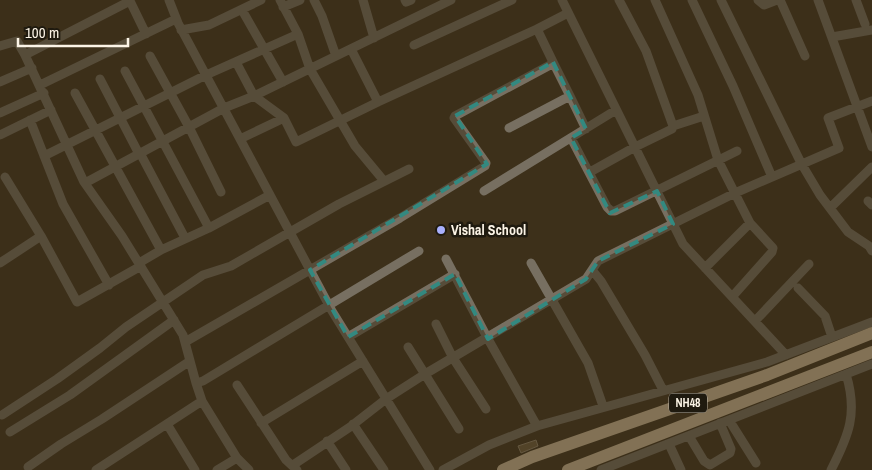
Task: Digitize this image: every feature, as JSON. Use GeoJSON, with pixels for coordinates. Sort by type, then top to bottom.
{"type":"FeatureCollection","features":[{"type":"Feature","properties":{"kind":"highway","name":"NH48"},"geometry":{"type":"LineString","coordinates":[[503,470],[532,457],[767,375],[872,333]]}},
{"type":"Feature","properties":{"kind":"highway","name":"NH48"},"geometry":{"type":"LineString","coordinates":[[568,470],[872,352]]}},
{"type":"Feature","properties":{"kind":"street"},"geometry":{"type":"LineString","coordinates":[[168,0],[181,30],[329,305],[430,470]]}},
{"type":"Feature","properties":{"kind":"street"},"geometry":{"type":"LineString","coordinates":[[181,30],[208,25],[261,0]]}},
{"type":"Feature","properties":{"kind":"street"},"geometry":{"type":"LineString","coordinates":[[300,0],[282,3],[298,34],[310,69],[355,146],[384,181]]}},
{"type":"Feature","properties":{"kind":"street"},"geometry":{"type":"LineString","coordinates":[[314,0],[322,16],[336,56]]}},
{"type":"Feature","properties":{"kind":"street"},"geometry":{"type":"LineString","coordinates":[[363,0],[374,38]]}},
{"type":"Feature","properties":{"kind":"street"},"geometry":{"type":"LineString","coordinates":[[405,0],[406,2],[411,0]]}},
{"type":"Feature","properties":{"kind":"street"},"geometry":{"type":"LineString","coordinates":[[85,183],[224,108],[254,96],[451,0]]}},
{"type":"Feature","properties":{"kind":"street"},"geometry":{"type":"LineString","coordinates":[[414,45],[512,0]]}},
{"type":"Feature","properties":{"kind":"street"},"geometry":{"type":"LineString","coordinates":[[562,0],[683,244],[786,355]]}},
{"type":"Feature","properties":{"kind":"street"},"geometry":{"type":"LineString","coordinates":[[619,0],[646,51],[673,126]]}},
{"type":"Feature","properties":{"kind":"street"},"geometry":{"type":"LineString","coordinates":[[655,0],[698,95],[718,160],[750,223],[773,248],[732,297]]}},
{"type":"Feature","properties":{"kind":"street"},"geometry":{"type":"LineString","coordinates":[[692,0],[733,86],[772,177]]}},
{"type":"Feature","properties":{"kind":"street"},"geometry":{"type":"LineString","coordinates":[[721,0],[801,164],[820,195],[848,232],[869,246],[872,252]]}},
{"type":"Feature","properties":{"kind":"street"},"geometry":{"type":"LineString","coordinates":[[758,0],[764,5],[778,0],[805,56]]}},
{"type":"Feature","properties":{"kind":"street"},"geometry":{"type":"LineString","coordinates":[[818,0],[872,147]]}},
{"type":"Feature","properties":{"kind":"street"},"geometry":{"type":"LineString","coordinates":[[832,37],[868,27],[856,0]]}},
{"type":"Feature","properties":{"kind":"street"},"geometry":{"type":"LineString","coordinates":[[25,54],[130,2],[146,34]]}},
{"type":"Feature","properties":{"kind":"street"},"geometry":{"type":"LineString","coordinates":[[242,10],[263,50],[283,82]]}},
{"type":"Feature","properties":{"kind":"street"},"geometry":{"type":"LineString","coordinates":[[236,62],[254,96],[284,118],[296,142],[378,102],[537,30],[568,13]]}},
{"type":"Feature","properties":{"kind":"street"},"geometry":{"type":"LineString","coordinates":[[0,114],[42,89],[176,19]]}},
{"type":"Feature","properties":{"kind":"street"},"geometry":{"type":"LineString","coordinates":[[537,30],[586,129]]}},
{"type":"Feature","properties":{"kind":"street"},"geometry":{"type":"LineString","coordinates":[[44,156],[68,146],[206,75],[298,34]]}},
{"type":"Feature","properties":{"kind":"street"},"geometry":{"type":"LineString","coordinates":[[0,46],[16,40],[25,54],[85,183],[122,236],[183,335],[202,401],[237,458],[249,470]]}},
{"type":"Feature","properties":{"kind":"street"},"geometry":{"type":"LineString","coordinates":[[351,49],[378,102]]}},
{"type":"Feature","properties":{"kind":"street"},"geometry":{"type":"LineString","coordinates":[[150,56],[189,127],[221,192]]}},
{"type":"Feature","properties":{"kind":"street"},"geometry":{"type":"LineString","coordinates":[[185,342],[400,218],[485,166],[486,163],[454,118],[455,116],[552,64],[552,62]]}},
{"type":"Feature","properties":{"kind":"street"},"geometry":{"type":"LineString","coordinates":[[0,82],[32,68]]}},
{"type":"Feature","properties":{"kind":"street"},"geometry":{"type":"LineString","coordinates":[[125,71],[209,228]]}},
{"type":"Feature","properties":{"kind":"street"},"geometry":{"type":"LineString","coordinates":[[100,80],[185,238]]}},
{"type":"Feature","properties":{"kind":"street"},"geometry":{"type":"LineString","coordinates":[[75,93],[161,250]]}},
{"type":"Feature","properties":{"kind":"street"},"geometry":{"type":"LineString","coordinates":[[509,128],[570,96]]}},
{"type":"Feature","properties":{"kind":"street"},"geometry":{"type":"LineString","coordinates":[[237,385],[286,460],[295,468],[386,399],[424,374],[488,339],[586,280],[598,261],[734,193],[839,148],[828,118],[872,101]]}},
{"type":"Feature","properties":{"kind":"street"},"geometry":{"type":"LineString","coordinates":[[0,135],[51,110]]}},
{"type":"Feature","properties":{"kind":"street"},"geometry":{"type":"LineString","coordinates":[[484,191],[616,110]]}},
{"type":"Feature","properties":{"kind":"street"},"geometry":{"type":"LineString","coordinates":[[590,172],[634,147],[672,129],[673,126],[704,116]]}},
{"type":"Feature","properties":{"kind":"street"},"geometry":{"type":"LineString","coordinates":[[240,139],[284,118]]}},
{"type":"Feature","properties":{"kind":"street"},"geometry":{"type":"LineString","coordinates":[[30,120],[63,204],[109,285]]}},
{"type":"Feature","properties":{"kind":"street"},"geometry":{"type":"LineString","coordinates":[[572,138],[607,207],[611,211],[615,211],[737,151]]}},
{"type":"Feature","properties":{"kind":"street"},"geometry":{"type":"LineString","coordinates":[[830,208],[872,166]]}},
{"type":"Feature","properties":{"kind":"street"},"geometry":{"type":"LineString","coordinates":[[2,415],[57,379],[126,327],[203,275],[230,266],[408,169]]}},
{"type":"Feature","properties":{"kind":"street"},"geometry":{"type":"LineString","coordinates":[[5,177],[77,302],[109,285],[161,250],[209,228],[270,195]]}},
{"type":"Feature","properties":{"kind":"street"},"geometry":{"type":"LineString","coordinates":[[705,268],[750,223]]}},
{"type":"Feature","properties":{"kind":"street"},"geometry":{"type":"LineString","coordinates":[[0,263],[40,236]]}},
{"type":"Feature","properties":{"kind":"street"},"geometry":{"type":"LineString","coordinates":[[196,383],[203,381],[419,251]]}},
{"type":"Feature","properties":{"kind":"street"},"geometry":{"type":"LineString","coordinates":[[446,259],[537,426]]}},
{"type":"Feature","properties":{"kind":"street"},"geometry":{"type":"LineString","coordinates":[[531,262],[588,363],[603,406]]}},
{"type":"Feature","properties":{"kind":"street"},"geometry":{"type":"LineString","coordinates":[[755,321],[809,264]]}},
{"type":"Feature","properties":{"kind":"street"},"geometry":{"type":"LineString","coordinates":[[592,270],[601,281],[646,355],[663,390]]}},
{"type":"Feature","properties":{"kind":"street"},"geometry":{"type":"LineString","coordinates":[[348,337],[455,274]]}},
{"type":"Feature","properties":{"kind":"street"},"geometry":{"type":"LineString","coordinates":[[798,288],[825,316],[832,337]]}},
{"type":"Feature","properties":{"kind":"street"},"geometry":{"type":"LineString","coordinates":[[10,432],[70,395],[174,320]]}},
{"type":"Feature","properties":{"kind":"street"},"geometry":{"type":"LineString","coordinates":[[443,470],[489,445],[537,426],[766,362],[872,322]]}},
{"type":"Feature","properties":{"kind":"street"},"geometry":{"type":"LineString","coordinates":[[436,324],[453,358],[486,409]]}},
{"type":"Feature","properties":{"kind":"street"},"geometry":{"type":"LineString","coordinates":[[408,347],[459,429]]}},
{"type":"Feature","properties":{"kind":"street"},"geometry":{"type":"LineString","coordinates":[[28,467],[190,361]]}},
{"type":"Feature","properties":{"kind":"street"},"geometry":{"type":"LineString","coordinates":[[261,423],[363,361]]}},
{"type":"Feature","properties":{"kind":"street"},"geometry":{"type":"LineString","coordinates":[[600,470],[622,466],[669,444],[872,364]]}},
{"type":"Feature","properties":{"kind":"street"},"geometry":{"type":"LineString","coordinates":[[831,470],[845,443],[852,416],[851,389],[846,374]]}},
{"type":"Feature","properties":{"kind":"street"},"geometry":{"type":"LineString","coordinates":[[96,470],[202,401]]}},
{"type":"Feature","properties":{"kind":"street"},"geometry":{"type":"LineString","coordinates":[[690,436],[704,461],[710,465],[730,453],[731,449],[724,422]]}},
{"type":"Feature","properties":{"kind":"street"},"geometry":{"type":"LineString","coordinates":[[724,422],[756,463]]}},
{"type":"Feature","properties":{"kind":"street"},"geometry":{"type":"LineString","coordinates":[[167,424],[195,470]]}},
{"type":"Feature","properties":{"kind":"street"},"geometry":{"type":"LineString","coordinates":[[353,424],[384,470]]}},
{"type":"Feature","properties":{"kind":"street"},"geometry":{"type":"LineString","coordinates":[[327,442],[346,470]]}},
{"type":"Feature","properties":{"kind":"street"},"geometry":{"type":"LineString","coordinates":[[669,444],[681,470]]}},
{"type":"Feature","properties":{"kind":"street"},"geometry":{"type":"LineString","coordinates":[[217,470],[237,458]]}},
{"type":"Feature","properties":{"kind":"street"},"geometry":{"type":"LineString","coordinates":[[111,462],[116,470]]}},
{"type":"Feature","properties":{"kind":"highlighted area"},"geometry":{"type":"Polygon","coordinates":[[[553,62],[586,129],[571,138],[610,213],[657,191],[673,224],[598,261],[586,279],[488,339],[455,274],[348,337],[310,270],[487,164],[455,116],[553,62]]]}},
{"type":"Feature","properties":{"kind":"building"},"geometry":{"type":"Polygon","coordinates":[[[536,440],[538,446],[521,453],[518,446],[536,440]]]}},
{"type":"Feature","properties":{"kind":"place","name":"Vishal School"},"geometry":{"type":"Point","coordinates":[441,230]}}]}
